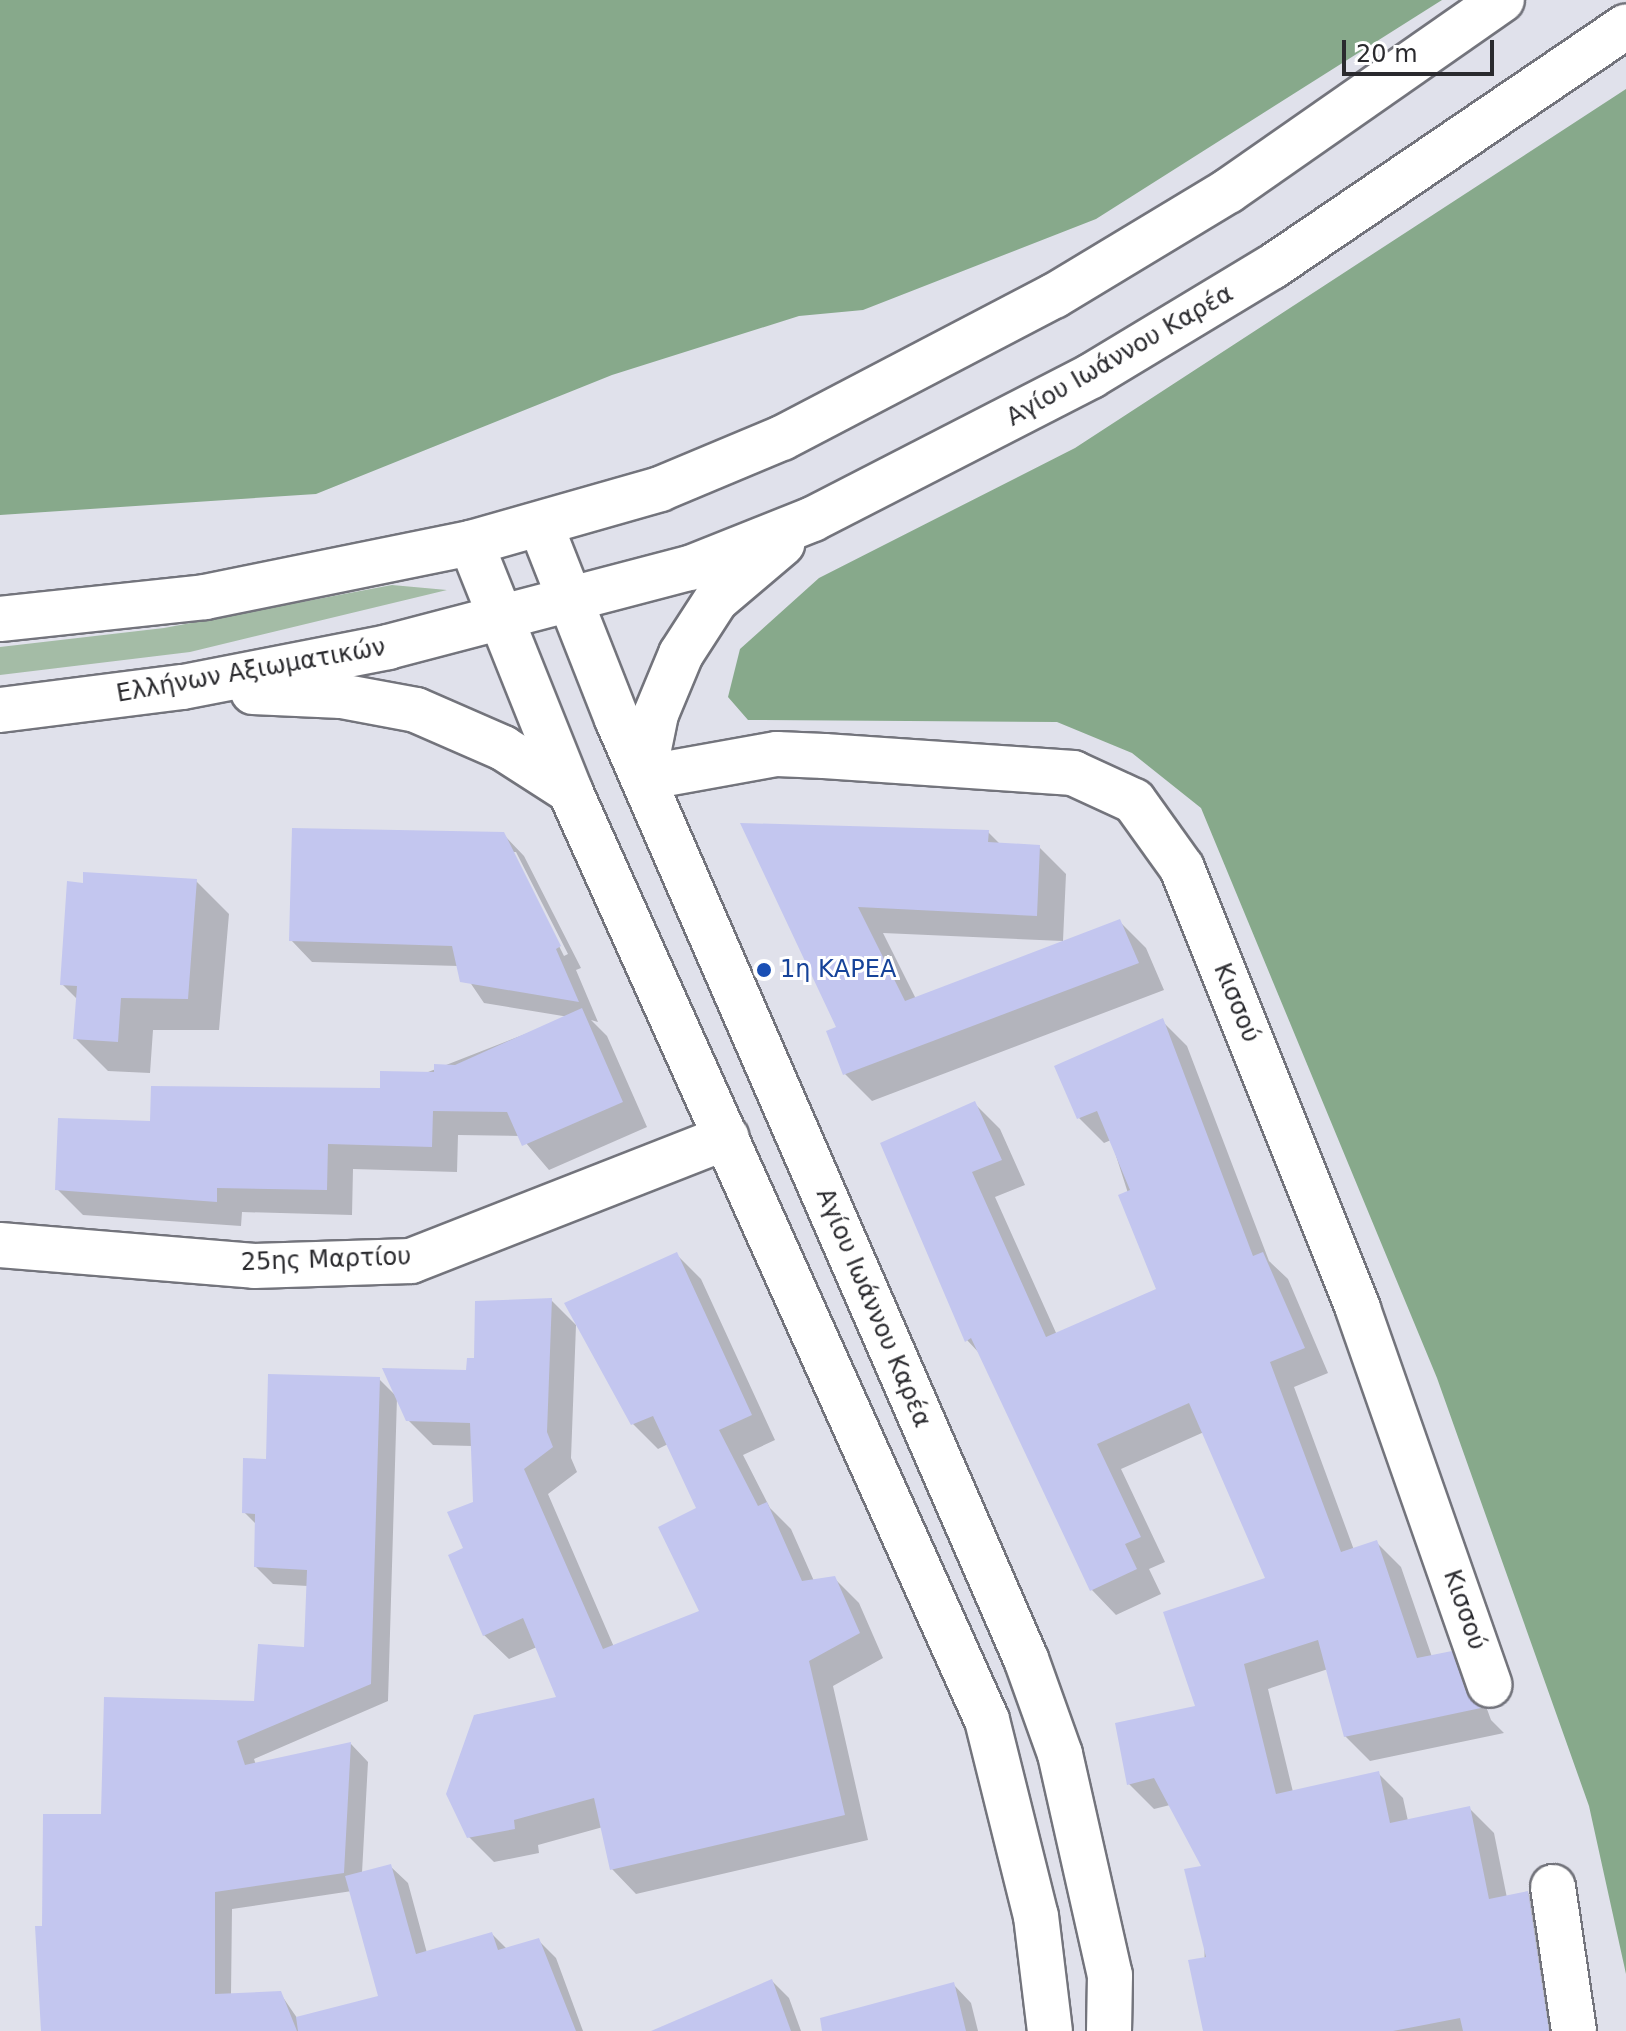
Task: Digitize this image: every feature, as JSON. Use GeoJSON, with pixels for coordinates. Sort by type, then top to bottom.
{"type":"FeatureCollection","features":[{"type":"Feature","properties":{"kind":"street"},"geometry":{"type":"LineString","coordinates":[[0,619],[205,597],[471,543],[541,526],[660,489],[782,438],[1054,296],[1228,191],[1502,0]]}},
{"type":"Feature","properties":{"kind":"street","name":"Αγίου Ιωάννου Καρέα"},"geometry":{"type":"LineString","coordinates":[[500,620],[690,568],[813,519],[1091,376],[1259,275],[1626,26]]}},
{"type":"Feature","properties":{"kind":"street"},"geometry":{"type":"LineString","coordinates":[[643,778],[656,714],[681,654],[716,600],[813,519]]}},
{"type":"Feature","properties":{"kind":"street","name":"Αγίου Ιωάννου Καρέα"},"geometry":{"type":"LineString","coordinates":[[541,526],[643,778],[1026,1659],[1060,1754],[1110,1975],[1109,2031]]}},
{"type":"Feature","properties":{"kind":"street"},"geometry":{"type":"LineString","coordinates":[[471,543],[570,791],[987,1720],[1036,1916],[1050,2031]]}},
{"type":"Feature","properties":{"kind":"street","name":"Ελλήνων Αξιωματικών"},"geometry":{"type":"LineString","coordinates":[[0,710],[183,687],[500,620]]}},
{"type":"Feature","properties":{"kind":"street"},"geometry":{"type":"LineString","coordinates":[[183,687],[384,701],[450,722],[570,791]]}},
{"type":"Feature","properties":{"kind":"street","name":"Κισσού"},"geometry":{"type":"LineString","coordinates":[[643,778],[777,754],[824,756],[1073,773],[1134,801],[1182,868],[1358,1309],[1490,1685]]}},
{"type":"Feature","properties":{"kind":"street","name":"25ης Μαρτίου"},"geometry":{"type":"LineString","coordinates":[[0,1245],[254,1266],[411,1261],[727,1137]]}},
{"type":"Feature","properties":{"kind":"street"},"geometry":{"type":"LineString","coordinates":[[1553,1887],[1574,2031]]}},
{"type":"Feature","properties":{"kind":"green space"},"geometry":{"type":"Polygon","coordinates":[[[0,0],[1442,0],[1096,219],[863,310],[799,316],[612,375],[316,494],[0,515],[0,0]]]}},
{"type":"Feature","properties":{"kind":"green space"},"geometry":{"type":"Polygon","coordinates":[[[1626,89],[1626,1974],[1589,1806],[1437,1378],[1201,808],[1132,753],[1057,722],[748,720],[728,697],[740,649],[819,578],[1075,448],[1626,89]]]}},
{"type":"Feature","properties":{"kind":"green space"},"geometry":{"type":"Polygon","coordinates":[[[392,585],[447,590],[190,652],[0,675],[0,647],[164,628],[392,585]]]}},
{"type":"Feature","properties":{"kind":"building"},"geometry":{"type":"Polygon","coordinates":[[[740,823],[989,830],[988,842],[1040,845],[1037,916],[858,907],[905,1001],[1120,919],[1139,963],[843,1075],[826,1031],[836,1027],[740,823]]]}},
{"type":"Feature","properties":{"kind":"building"},"geometry":{"type":"Polygon","coordinates":[[[292,828],[504,832],[561,946],[556,949],[579,1002],[460,982],[452,946],[289,941],[292,828]]]}},
{"type":"Feature","properties":{"kind":"building"},"geometry":{"type":"Polygon","coordinates":[[[83,872],[197,879],[188,999],[121,998],[118,1042],[73,1039],[77,986],[60,985],[67,881],[83,883],[83,872]]]}},
{"type":"Feature","properties":{"kind":"building"},"geometry":{"type":"Polygon","coordinates":[[[582,1008],[623,1102],[522,1146],[507,1112],[433,1111],[432,1147],[328,1144],[327,1190],[217,1188],[217,1202],[55,1190],[58,1118],[150,1121],[151,1086],[380,1088],[380,1071],[434,1072],[434,1064],[455,1065],[582,1008]]]}},
{"type":"Feature","properties":{"kind":"building"},"geometry":{"type":"Polygon","coordinates":[[[1163,1018],[1253,1256],[1263,1252],[1305,1348],[1270,1362],[1341,1552],[1377,1540],[1417,1658],[1452,1651],[1467,1694],[1481,1708],[1344,1737],[1318,1640],[1244,1664],[1276,1794],[1379,1771],[1390,1823],[1470,1806],[1489,1899],[1528,1891],[1549,2031],[1463,2031],[1460,2018],[1393,2031],[1203,2031],[1188,1960],[1206,1957],[1184,1869],[1201,1866],[1154,1778],[1127,1785],[1115,1723],[1195,1706],[1163,1612],[1265,1578],[1189,1403],[1097,1444],[1141,1537],[1125,1544],[1137,1569],[1090,1591],[971,1338],[965,1342],[880,1143],[975,1101],[1002,1160],[972,1172],[1046,1337],[1156,1289],[1118,1195],[1130,1190],[1097,1111],[1077,1119],[1054,1066],[1163,1018]]]}},
{"type":"Feature","properties":{"kind":"building"},"geometry":{"type":"Polygon","coordinates":[[[677,1252],[752,1415],[719,1430],[758,1506],[767,1502],[802,1581],[835,1576],[860,1633],[809,1661],[845,1815],[610,1870],[594,1798],[514,1820],[515,1829],[467,1838],[446,1794],[474,1715],[556,1697],[523,1618],[483,1636],[448,1555],[463,1548],[447,1512],[473,1502],[470,1423],[406,1421],[382,1368],[466,1370],[467,1358],[474,1358],[475,1301],[552,1298],[547,1432],[553,1447],[524,1469],[603,1649],[699,1611],[658,1527],[696,1508],[653,1416],[631,1425],[564,1303],[677,1252]]]}},
{"type":"Feature","properties":{"kind":"building"},"geometry":{"type":"Polygon","coordinates":[[[268,1374],[380,1377],[371,1684],[237,1741],[245,1765],[351,1742],[344,1873],[215,1892],[215,1994],[281,1991],[297,2031],[41,2031],[35,1926],[42,1926],[43,1814],[101,1814],[104,1697],[254,1701],[258,1644],[304,1647],[307,1570],[254,1567],[255,1514],[242,1513],[243,1458],[266,1459],[268,1374]]]}},
{"type":"Feature","properties":{"kind":"building"},"geometry":{"type":"Polygon","coordinates":[[[391,1864],[416,1954],[492,1932],[498,1950],[539,1938],[576,2031],[298,2031],[296,2017],[378,1996],[345,1876],[391,1864]]]}},
{"type":"Feature","properties":{"kind":"building"},"geometry":{"type":"Polygon","coordinates":[[[772,1979],[791,2031],[651,2031],[772,1979]]]}},
{"type":"Feature","properties":{"kind":"building"},"geometry":{"type":"Polygon","coordinates":[[[954,1982],[966,2031],[822,2031],[820,2018],[954,1982]]]}},
{"type":"Feature","properties":{"kind":"place","name":"1η ΚΑΡΕΑ"},"geometry":{"type":"Point","coordinates":[764,970]}}]}
